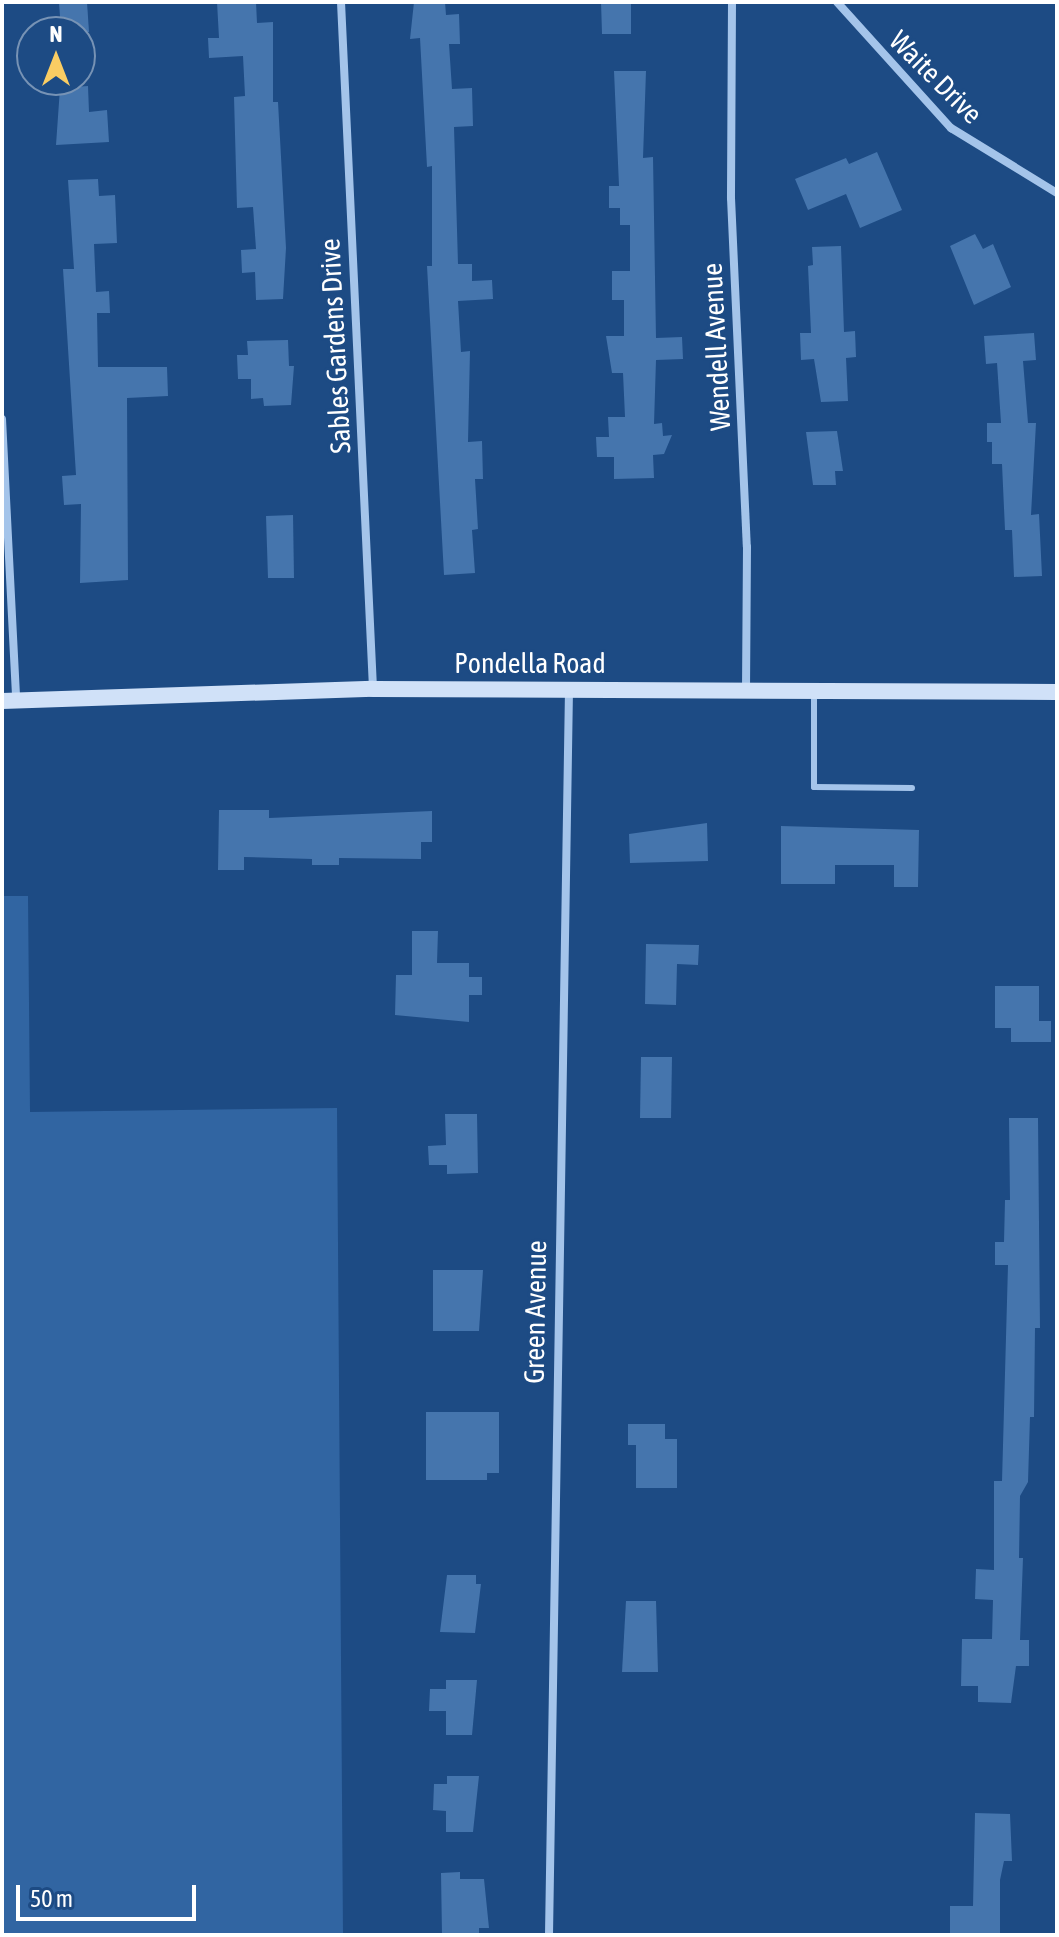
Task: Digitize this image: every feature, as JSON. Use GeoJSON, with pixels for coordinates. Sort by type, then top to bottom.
{"type":"FeatureCollection","features":[{"type":"Feature","properties":{"kind":"main road","name":"Pondella Road"},"geometry":{"type":"LineString","coordinates":[[9,701],[373,689],[1057,692]]}},
{"type":"Feature","properties":{"kind":"street","name":"Sables Gardens Drive"},"geometry":{"type":"LineString","coordinates":[[341,2],[373,689]]}},
{"type":"Feature","properties":{"kind":"street","name":"Wendell Avenue"},"geometry":{"type":"LineString","coordinates":[[732,2],[731,198],[747,547],[746,690]]}},
{"type":"Feature","properties":{"kind":"street","name":"Waite Drive"},"geometry":{"type":"LineString","coordinates":[[837,2],[951,128],[1057,193]]}},
{"type":"Feature","properties":{"kind":"street"},"geometry":{"type":"LineString","coordinates":[[2,419],[9,701]]}},
{"type":"Feature","properties":{"kind":"street","name":"Green Avenue"},"geometry":{"type":"LineString","coordinates":[[549,1935],[569,690]]}},
{"type":"Feature","properties":{"kind":"lane"},"geometry":{"type":"LineString","coordinates":[[814,691],[814,787],[912,788]]}},
{"type":"Feature","properties":{"kind":"shaded area"},"geometry":{"type":"Polygon","coordinates":[[[2,896],[28,896],[30,1112],[337,1108],[343,1935],[2,1935],[2,896]]]}},
{"type":"Feature","properties":{"kind":"building"},"geometry":{"type":"Polygon","coordinates":[[[59,2],[87,2],[88,16],[60,16],[59,2]]]}},
{"type":"Feature","properties":{"kind":"building"},"geometry":{"type":"Polygon","coordinates":[[[217,2],[256,2],[257,23],[273,22],[273,102],[278,102],[286,248],[283,299],[256,300],[255,272],[242,273],[241,250],[256,249],[253,207],[237,208],[234,97],[245,96],[243,56],[209,58],[208,38],[219,38],[217,2]]]}},
{"type":"Feature","properties":{"kind":"building"},"geometry":{"type":"Polygon","coordinates":[[[414,2],[445,2],[446,15],[459,14],[460,44],[449,44],[452,89],[472,88],[473,126],[454,127],[458,264],[472,264],[472,281],[492,280],[493,299],[458,301],[461,352],[470,351],[468,442],[482,441],[483,479],[475,479],[478,529],[472,530],[475,573],[444,575],[427,266],[432,266],[432,166],[427,167],[420,38],[410,39],[414,2]]]}},
{"type":"Feature","properties":{"kind":"building"},"geometry":{"type":"Polygon","coordinates":[[[601,2],[631,2],[631,34],[602,34],[601,2]]]}},
{"type":"Feature","properties":{"kind":"building"},"geometry":{"type":"Polygon","coordinates":[[[614,71],[646,71],[643,158],[653,157],[656,338],[682,337],[683,359],[656,360],[654,424],[662,423],[663,436],[672,435],[664,454],[653,455],[654,478],[614,479],[614,457],[597,457],[596,437],[609,437],[608,417],[625,417],[623,373],[612,373],[606,336],[624,336],[624,300],[612,300],[612,271],[630,271],[630,225],[620,225],[620,208],[609,208],[609,186],[619,186],[614,71]]]}},
{"type":"Feature","properties":{"kind":"building"},"geometry":{"type":"Polygon","coordinates":[[[59,96],[88,96],[89,112],[107,110],[109,142],[56,145],[59,96]]]}},
{"type":"Feature","properties":{"kind":"building"},"geometry":{"type":"Polygon","coordinates":[[[877,152],[902,210],[860,228],[846,194],[808,210],[795,179],[846,158],[849,164],[877,152]]]}},
{"type":"Feature","properties":{"kind":"building"},"geometry":{"type":"Polygon","coordinates":[[[98,179],[99,196],[115,195],[117,243],[94,244],[96,292],[109,291],[110,313],[97,313],[98,367],[167,367],[168,396],[127,398],[128,580],[80,583],[81,504],[64,505],[62,476],[76,475],[63,269],[74,269],[68,180],[98,179]]]}},
{"type":"Feature","properties":{"kind":"building"},"geometry":{"type":"Polygon","coordinates":[[[975,234],[983,249],[993,244],[1011,287],[974,305],[950,246],[975,234]]]}},
{"type":"Feature","properties":{"kind":"building"},"geometry":{"type":"Polygon","coordinates":[[[841,246],[844,332],[855,331],[856,357],[846,358],[848,401],[821,402],[814,359],[801,360],[800,333],[811,333],[808,266],[813,265],[812,247],[841,246]]]}},
{"type":"Feature","properties":{"kind":"building"},"geometry":{"type":"Polygon","coordinates":[[[1034,333],[1036,360],[1023,361],[1028,423],[1036,423],[1031,515],[1039,514],[1042,576],[1014,577],[1012,530],[1005,530],[1002,464],[992,464],[992,442],[987,442],[987,423],[1001,423],[997,363],[986,364],[984,336],[1034,333]]]}},
{"type":"Feature","properties":{"kind":"building"},"geometry":{"type":"Polygon","coordinates":[[[288,340],[289,366],[294,366],[291,405],[264,406],[263,398],[251,399],[251,379],[238,379],[237,355],[248,355],[247,341],[288,340]]]}},
{"type":"Feature","properties":{"kind":"building"},"geometry":{"type":"Polygon","coordinates":[[[837,431],[843,471],[835,471],[836,485],[813,485],[806,432],[837,431]]]}},
{"type":"Feature","properties":{"kind":"building"},"geometry":{"type":"Polygon","coordinates":[[[293,515],[294,578],[268,578],[266,516],[293,515]]]}},
{"type":"Feature","properties":{"kind":"building"},"geometry":{"type":"Polygon","coordinates":[[[219,810],[269,810],[269,818],[432,811],[432,842],[421,842],[421,859],[339,858],[339,865],[312,865],[312,859],[244,857],[244,870],[218,870],[219,810]]]}},
{"type":"Feature","properties":{"kind":"building"},"geometry":{"type":"Polygon","coordinates":[[[707,823],[708,861],[630,863],[629,834],[707,823]]]}},
{"type":"Feature","properties":{"kind":"building"},"geometry":{"type":"Polygon","coordinates":[[[781,826],[919,830],[918,887],[894,887],[894,865],[835,865],[835,884],[781,884],[781,826]]]}},
{"type":"Feature","properties":{"kind":"building"},"geometry":{"type":"Polygon","coordinates":[[[412,931],[438,931],[437,963],[469,963],[469,977],[482,977],[482,995],[469,995],[469,1022],[395,1015],[396,975],[412,975],[412,931]]]}},
{"type":"Feature","properties":{"kind":"building"},"geometry":{"type":"Polygon","coordinates":[[[646,944],[699,945],[698,965],[677,964],[676,1005],[645,1004],[646,944]]]}},
{"type":"Feature","properties":{"kind":"building"},"geometry":{"type":"Polygon","coordinates":[[[995,986],[1039,986],[1039,1021],[1051,1021],[1051,1042],[1011,1042],[1011,1028],[995,1028],[995,986]]]}},
{"type":"Feature","properties":{"kind":"building"},"geometry":{"type":"Polygon","coordinates":[[[641,1057],[672,1057],[671,1118],[640,1118],[641,1057]]]}},
{"type":"Feature","properties":{"kind":"building"},"geometry":{"type":"Polygon","coordinates":[[[445,1114],[477,1114],[478,1173],[447,1174],[447,1165],[429,1165],[428,1146],[446,1145],[445,1114]]]}},
{"type":"Feature","properties":{"kind":"building"},"geometry":{"type":"Polygon","coordinates":[[[1009,1118],[1038,1118],[1040,1328],[1035,1328],[1034,1417],[1030,1417],[1028,1482],[1020,1496],[1019,1558],[1023,1558],[1020,1640],[1029,1640],[1029,1666],[1016,1666],[1011,1703],[978,1702],[978,1686],[961,1686],[962,1639],[992,1639],[993,1600],[975,1599],[976,1569],[994,1570],[994,1481],[1002,1481],[1008,1265],[995,1265],[995,1242],[1004,1242],[1005,1200],[1010,1200],[1009,1118]]]}},
{"type":"Feature","properties":{"kind":"building"},"geometry":{"type":"Polygon","coordinates":[[[433,1270],[483,1270],[479,1331],[433,1331],[433,1270]]]}},
{"type":"Feature","properties":{"kind":"building"},"geometry":{"type":"Polygon","coordinates":[[[426,1412],[499,1412],[499,1473],[487,1473],[487,1480],[426,1480],[426,1412]]]}},
{"type":"Feature","properties":{"kind":"building"},"geometry":{"type":"Polygon","coordinates":[[[628,1424],[665,1424],[665,1439],[677,1439],[677,1488],[636,1488],[636,1445],[628,1445],[628,1424]]]}},
{"type":"Feature","properties":{"kind":"building"},"geometry":{"type":"Polygon","coordinates":[[[447,1575],[476,1575],[476,1584],[481,1584],[475,1633],[440,1632],[447,1575]]]}},
{"type":"Feature","properties":{"kind":"building"},"geometry":{"type":"Polygon","coordinates":[[[626,1601],[656,1601],[658,1672],[622,1672],[626,1601]]]}},
{"type":"Feature","properties":{"kind":"building"},"geometry":{"type":"Polygon","coordinates":[[[446,1680],[477,1680],[472,1735],[446,1735],[446,1711],[429,1711],[430,1689],[446,1689],[446,1680]]]}},
{"type":"Feature","properties":{"kind":"building"},"geometry":{"type":"Polygon","coordinates":[[[447,1776],[479,1776],[473,1832],[446,1832],[446,1811],[433,1810],[434,1784],[447,1784],[447,1776]]]}},
{"type":"Feature","properties":{"kind":"building"},"geometry":{"type":"Polygon","coordinates":[[[975,1813],[1010,1814],[1012,1861],[1004,1861],[1000,1880],[1000,1935],[950,1935],[950,1906],[973,1906],[975,1813]]]}},
{"type":"Feature","properties":{"kind":"building"},"geometry":{"type":"Polygon","coordinates":[[[460,1872],[460,1879],[484,1879],[489,1928],[479,1928],[479,1935],[442,1935],[441,1873],[460,1872]]]}}]}
